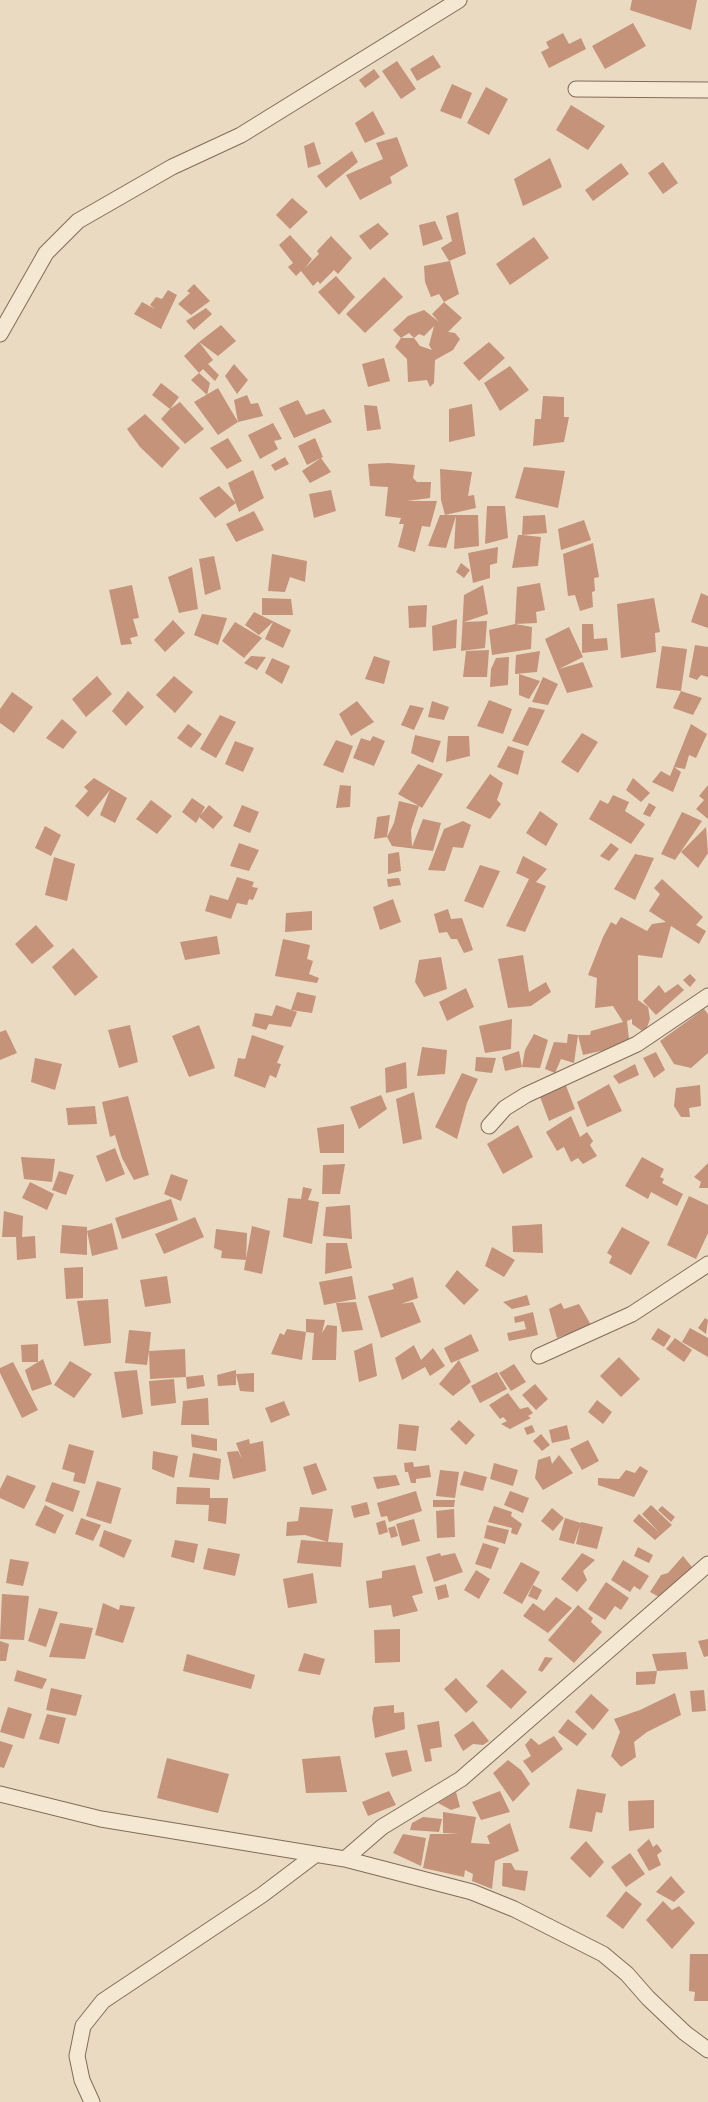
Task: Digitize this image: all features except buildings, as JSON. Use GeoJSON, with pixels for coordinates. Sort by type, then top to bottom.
{"type":"FeatureCollection","features":[{"type":"Feature","properties":{"kind":"street"},"geometry":{"type":"LineString","coordinates":[[0,334],[46,253],[78,221],[172,167],[241,135],[459,0]]}},
{"type":"Feature","properties":{"kind":"street"},"geometry":{"type":"LineString","coordinates":[[576,89],[708,90]]}},
{"type":"Feature","properties":{"kind":"street"},"geometry":{"type":"LineString","coordinates":[[489,1126],[506,1108],[526,1095],[637,1044],[708,996]]}},
{"type":"Feature","properties":{"kind":"street"},"geometry":{"type":"LineString","coordinates":[[539,1356],[632,1314],[708,1264]]}},
{"type":"Feature","properties":{"kind":"street"},"geometry":{"type":"LineString","coordinates":[[345,1859],[382,1827],[461,1779],[708,1564]]}},
{"type":"Feature","properties":{"kind":"street"},"geometry":{"type":"LineString","coordinates":[[0,1794],[101,1819],[315,1856],[345,1859],[472,1892],[570,1935],[603,1954],[627,1974],[648,1998],[708,2050]]}},
{"type":"Feature","properties":{"kind":"street"},"geometry":{"type":"LineString","coordinates":[[92,2102],[82,2080],[77,2056],[83,2026],[102,2001],[262,1895],[315,1856]]}}]}
